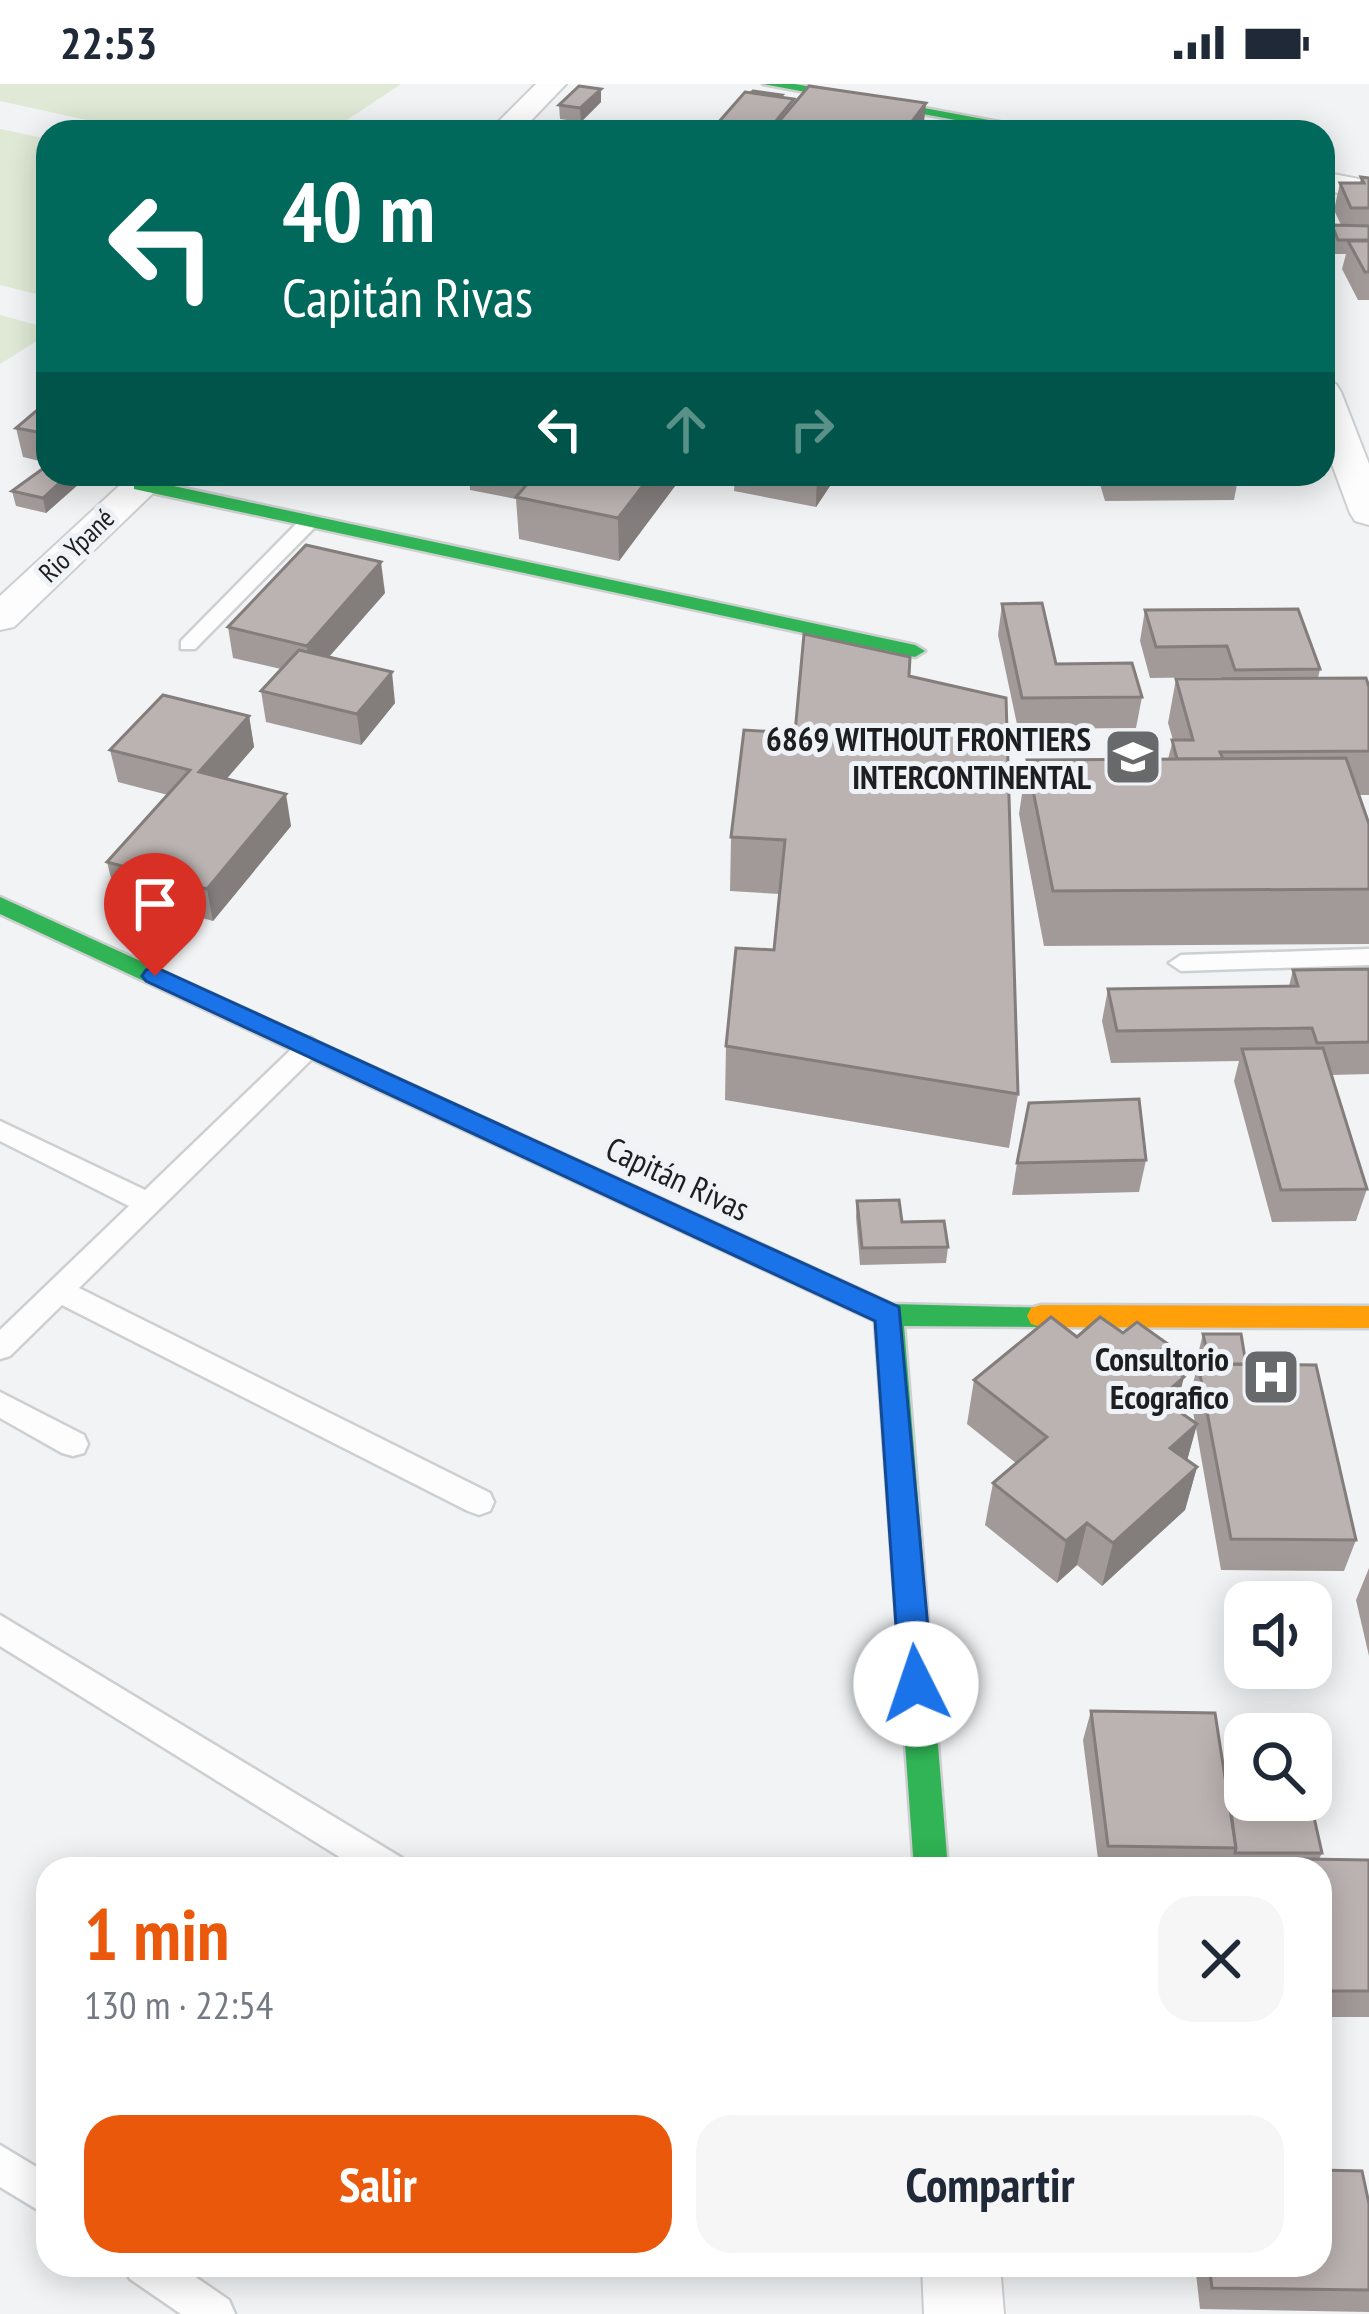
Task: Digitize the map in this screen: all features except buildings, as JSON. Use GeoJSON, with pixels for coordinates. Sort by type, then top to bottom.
{"type":"FeatureCollection","features":[{"type":"Feature","properties":{"kind":"street"},"geometry":{"type":"LineString","coordinates":[[515,120],[552,84]]}},
{"type":"Feature","properties":{"kind":"street"},"geometry":{"type":"LineString","coordinates":[[770,84],[977,120]]}},
{"type":"Feature","properties":{"kind":"street"},"geometry":{"type":"LineString","coordinates":[[1335,183],[1369,190]]}},
{"type":"Feature","properties":{"kind":"street"},"geometry":{"type":"LineString","coordinates":[[1335,428],[1369,513]]}},
{"type":"Feature","properties":{"kind":"street","name":"Rio Ypané"},"geometry":{"type":"LineString","coordinates":[[0,618],[141,486]]}},
{"type":"Feature","properties":{"kind":"street"},"geometry":{"type":"LineString","coordinates":[[171,486],[310,521],[915,651]]}},
{"type":"Feature","properties":{"kind":"street","name":"Capitán Rivas"},"geometry":{"type":"LineString","coordinates":[[0,905],[889,1315],[1369,1317]]}},
{"type":"Feature","properties":{"kind":"street"},"geometry":{"type":"LineString","coordinates":[[889,1315],[930,1857]]}},
{"type":"Feature","properties":{"kind":"street"},"geometry":{"type":"LineString","coordinates":[[962,2277],[964,2314]]}},
{"type":"Feature","properties":{"kind":"lane"},"geometry":{"type":"LineString","coordinates":[[188,645],[310,521]]}},
{"type":"Feature","properties":{"kind":"lane"},"geometry":{"type":"LineString","coordinates":[[1180,963],[1369,957]]}},
{"type":"Feature","properties":{"kind":"lane"},"geometry":{"type":"LineString","coordinates":[[0,1348],[310,1046]]}},
{"type":"Feature","properties":{"kind":"lane"},"geometry":{"type":"LineString","coordinates":[[0,1130],[147,1203]]}},
{"type":"Feature","properties":{"kind":"lane"},"geometry":{"type":"LineString","coordinates":[[58,1291],[479,1502]]}},
{"type":"Feature","properties":{"kind":"lane"},"geometry":{"type":"LineString","coordinates":[[0,1404],[73,1444]]}},
{"type":"Feature","properties":{"kind":"lane"},"geometry":{"type":"LineString","coordinates":[[0,1629],[370,1857]]}},
{"type":"Feature","properties":{"kind":"lane"},"geometry":{"type":"LineString","coordinates":[[0,2164],[36,2189]]}},
{"type":"Feature","properties":{"kind":"lane"},"geometry":{"type":"LineString","coordinates":[[161,2277],[215,2314]]}},
{"type":"Feature","properties":{"kind":"green space"},"geometry":{"type":"Polygon","coordinates":[[[0,84],[401,84],[347,120],[86,120],[0,101],[0,84]]]}},
{"type":"Feature","properties":{"kind":"green space"},"geometry":{"type":"Polygon","coordinates":[[[0,129],[36,136],[36,294],[0,285],[0,129]]]}},
{"type":"Feature","properties":{"kind":"green space"},"geometry":{"type":"Polygon","coordinates":[[[0,315],[36,325],[36,342],[0,364],[0,315]]]}},
{"type":"Feature","properties":{"kind":"traffic: fast"},"geometry":{"type":"LineString","coordinates":[[770,84],[977,120]]}},
{"type":"Feature","properties":{"kind":"traffic: fast"},"geometry":{"type":"LineString","coordinates":[[146,486],[915,651]]}},
{"type":"Feature","properties":{"kind":"traffic: fast"},"geometry":{"type":"LineString","coordinates":[[0,905],[889,1315],[1041,1316]]}},
{"type":"Feature","properties":{"kind":"traffic: fast"},"geometry":{"type":"LineString","coordinates":[[889,1315],[930,1857]]}},
{"type":"Feature","properties":{"kind":"traffic: slow"},"geometry":{"type":"LineString","coordinates":[[1041,1316],[1369,1317]]}},
{"type":"Feature","properties":{"kind":"place","name":"6869 WITHOUT FRONTIERS INTERCONTINENTAL"},"geometry":{"type":"Point","coordinates":[1133,757]}},
{"type":"Feature","properties":{"kind":"place","name":"Consultorio Ecografico"},"geometry":{"type":"Point","coordinates":[1271,1377]}},
{"type":"Feature","properties":{"kind":"route"},"geometry":{"type":"LineString","coordinates":[[155,976],[889,1315],[916,1684]]}}]}
